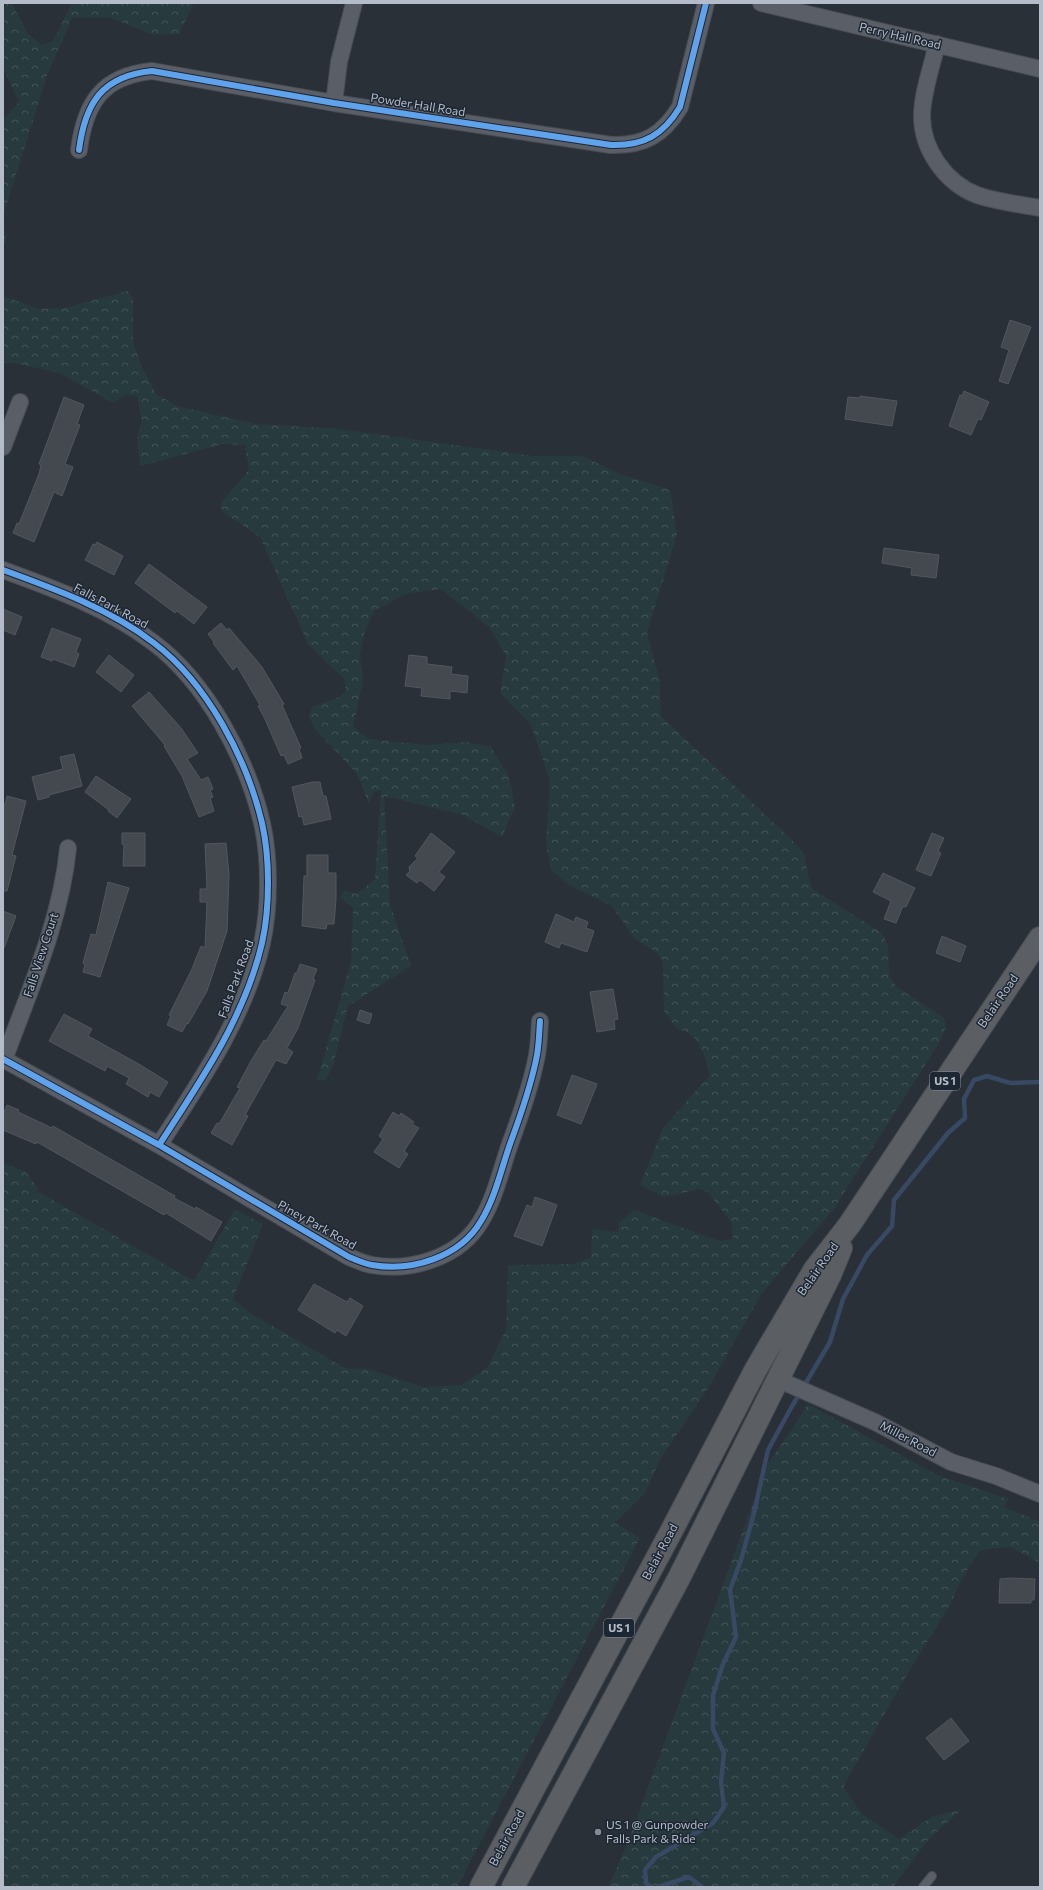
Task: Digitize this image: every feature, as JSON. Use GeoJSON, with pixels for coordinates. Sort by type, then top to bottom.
{"type":"FeatureCollection","features":[{"type":"Feature","properties":{"kind":"highway","name":"Belair Road"},"geometry":{"type":"LineString","coordinates":[[481,1887],[673,1528],[756,1369],[815,1269],[850,1224],[1040,938]]}},
{"type":"Feature","properties":{"kind":"highway","name":"Belair Road"},"geometry":{"type":"LineString","coordinates":[[513,1887],[679,1578],[747,1444],[794,1386],[830,1275],[850,1224]]}},
{"type":"Feature","properties":{"kind":"highway"},"geometry":{"type":"LineString","coordinates":[[756,1369],[794,1386]]}},
{"type":"Feature","properties":{"kind":"street"},"geometry":{"type":"LineString","coordinates":[[334,103],[339,62],[354,3]]}},
{"type":"Feature","properties":{"kind":"street","name":"Powder Hall Road"},"geometry":{"type":"LineString","coordinates":[[79,150],[84,120],[96,99],[105,89],[116,81],[140,72],[164,72],[334,103],[611,145],[625,146],[638,143],[652,138],[663,130],[673,119],[680,107],[706,3]]}},
{"type":"Feature","properties":{"kind":"street","name":"Perry Hall Road"},"geometry":{"type":"LineString","coordinates":[[761,3],[1040,69]]}},
{"type":"Feature","properties":{"kind":"street"},"geometry":{"type":"LineString","coordinates":[[937,44],[922,116],[924,134],[931,153],[937,163],[950,177],[975,194],[1040,208]]}},
{"type":"Feature","properties":{"kind":"street"},"geometry":{"type":"LineString","coordinates":[[3,448],[20,402]]}},
{"type":"Feature","properties":{"kind":"street","name":"Falls Park Road"},"geometry":{"type":"LineString","coordinates":[[3,570],[75,598],[130,626],[156,644],[179,665],[201,692],[223,726],[253,794],[262,824],[268,880],[262,942],[254,968],[228,1033],[197,1087],[159,1145]]}},
{"type":"Feature","properties":{"kind":"street","name":"Falls View Court"},"geometry":{"type":"LineString","coordinates":[[4,1060],[51,931],[66,870],[68,848]]}},
{"type":"Feature","properties":{"kind":"street","name":"Piney Park Road"},"geometry":{"type":"LineString","coordinates":[[4,1060],[159,1145],[349,1257],[372,1265],[408,1266],[424,1263],[437,1258],[469,1238],[481,1221],[490,1203],[527,1095],[536,1060],[540,1021]]}},
{"type":"Feature","properties":{"kind":"street","name":"Miller Road"},"geometry":{"type":"LineString","coordinates":[[794,1386],[875,1422],[951,1462],[996,1476],[1040,1494]]}},
{"type":"Feature","properties":{"kind":"lane"},"geometry":{"type":"LineString","coordinates":[[923,1887],[932,1876]]}},
{"type":"Feature","properties":{"kind":"green space"},"geometry":{"type":"Polygon","coordinates":[[[3,3],[12,3],[27,33],[42,45],[53,41],[72,3],[194,3],[179,34],[154,35],[111,18],[72,18],[47,76],[3,216],[3,120],[19,102],[3,67],[3,3]]]}},
{"type":"Feature","properties":{"kind":"green space"},"geometry":{"type":"Polygon","coordinates":[[[3,216],[6,241],[3,249],[3,216]]]}},
{"type":"Feature","properties":{"kind":"green space"},"geometry":{"type":"Polygon","coordinates":[[[127,291],[133,298],[133,342],[141,365],[156,394],[177,406],[256,424],[340,429],[533,456],[583,456],[617,473],[670,490],[677,535],[647,633],[660,682],[661,716],[796,844],[804,854],[811,888],[882,933],[888,946],[889,976],[897,987],[944,1018],[946,1027],[939,1043],[833,1210],[762,1293],[707,1390],[661,1458],[645,1493],[615,1523],[640,1538],[457,1887],[3,1887],[3,1163],[25,1171],[37,1187],[37,1191],[194,1281],[235,1209],[263,1224],[233,1299],[250,1313],[345,1368],[368,1369],[423,1387],[462,1385],[487,1368],[506,1330],[508,1265],[574,1264],[591,1257],[592,1229],[618,1232],[619,1223],[634,1210],[719,1241],[733,1239],[731,1222],[708,1192],[700,1189],[664,1197],[640,1185],[663,1128],[710,1075],[706,1060],[696,1040],[685,1031],[677,1029],[664,1011],[663,961],[657,953],[634,938],[612,906],[569,885],[551,870],[546,844],[550,781],[531,725],[500,693],[506,656],[490,628],[441,589],[406,594],[374,611],[365,631],[360,654],[363,681],[353,727],[369,739],[426,745],[466,742],[491,747],[509,777],[515,807],[502,837],[463,815],[384,796],[390,904],[411,966],[348,1006],[334,1062],[326,1080],[317,1080],[351,962],[353,908],[340,897],[344,890],[357,894],[375,879],[381,790],[374,792],[369,804],[357,774],[315,729],[309,717],[312,707],[339,697],[346,690],[344,679],[308,644],[260,537],[223,512],[220,504],[249,470],[245,445],[223,444],[140,466],[137,437],[142,421],[137,396],[125,395],[113,403],[60,373],[14,363],[3,363],[3,296],[40,309],[65,308],[127,291]]]}},
{"type":"Feature","properties":{"kind":"green space"},"geometry":{"type":"Polygon","coordinates":[[[808,1404],[937,1475],[1008,1499],[1004,1507],[1040,1522],[1040,1563],[1010,1547],[981,1550],[973,1560],[950,1605],[908,1673],[845,1783],[844,1788],[862,1814],[899,1839],[933,1816],[961,1810],[928,1840],[893,1887],[608,1887],[626,1847],[767,1465],[808,1404]]]}},
{"type":"Feature","properties":{"kind":"building"},"geometry":{"type":"Polygon","coordinates":[[[1010,320],[1031,327],[1008,384],[999,381],[1009,350],[1001,347],[1010,320]]]}},
{"type":"Feature","properties":{"kind":"building"},"geometry":{"type":"Polygon","coordinates":[[[964,391],[989,402],[981,420],[978,419],[971,435],[949,426],[960,395],[962,396],[964,391]]]}},
{"type":"Feature","properties":{"kind":"building"},"geometry":{"type":"Polygon","coordinates":[[[860,396],[897,401],[892,426],[845,419],[848,397],[860,398],[860,396]]]}},
{"type":"Feature","properties":{"kind":"building"},"geometry":{"type":"Polygon","coordinates":[[[64,397],[84,405],[77,424],[80,425],[65,464],[73,467],[62,496],[54,492],[34,542],[13,533],[17,523],[19,524],[39,474],[41,465],[39,464],[64,397]]]}},
{"type":"Feature","properties":{"kind":"building"},"geometry":{"type":"Polygon","coordinates":[[[97,542],[123,556],[114,575],[85,560],[93,544],[95,545],[97,542]]]}},
{"type":"Feature","properties":{"kind":"building"},"geometry":{"type":"Polygon","coordinates":[[[884,548],[939,555],[936,578],[911,575],[912,568],[882,563],[884,548]]]}},
{"type":"Feature","properties":{"kind":"building"},"geometry":{"type":"Polygon","coordinates":[[[149,564],[207,607],[194,624],[177,611],[175,613],[135,583],[149,564]]]}},
{"type":"Feature","properties":{"kind":"building"},"geometry":{"type":"Polygon","coordinates":[[[3,609],[22,617],[15,635],[3,630],[3,609]]]}},
{"type":"Feature","properties":{"kind":"building"},"geometry":{"type":"Polygon","coordinates":[[[221,623],[227,630],[229,628],[262,667],[284,704],[282,705],[301,748],[299,749],[302,758],[288,764],[284,755],[281,756],[258,706],[260,705],[237,666],[233,670],[213,643],[214,642],[208,634],[221,623]]]}},
{"type":"Feature","properties":{"kind":"building"},"geometry":{"type":"Polygon","coordinates":[[[52,628],[81,639],[76,652],[79,654],[74,667],[53,659],[52,661],[41,657],[52,628]]]}},
{"type":"Feature","properties":{"kind":"building"},"geometry":{"type":"Polygon","coordinates":[[[109,655],[134,675],[121,692],[96,672],[109,655]]]}},
{"type":"Feature","properties":{"kind":"building"},"geometry":{"type":"Polygon","coordinates":[[[409,655],[427,657],[427,664],[452,667],[451,674],[468,676],[467,693],[450,691],[450,699],[421,696],[422,688],[405,686],[409,655]]]}},
{"type":"Feature","properties":{"kind":"building"},"geometry":{"type":"Polygon","coordinates":[[[149,692],[181,728],[198,753],[187,759],[201,780],[208,777],[213,789],[210,790],[213,797],[210,798],[214,811],[199,817],[182,776],[164,746],[165,745],[132,706],[149,692]]]}},
{"type":"Feature","properties":{"kind":"building"},"geometry":{"type":"Polygon","coordinates":[[[74,754],[82,786],[49,795],[49,797],[38,800],[32,777],[63,769],[60,757],[74,754]]]}},
{"type":"Feature","properties":{"kind":"building"},"geometry":{"type":"Polygon","coordinates":[[[96,776],[131,799],[117,818],[85,792],[96,776]]]}},
{"type":"Feature","properties":{"kind":"building"},"geometry":{"type":"Polygon","coordinates":[[[313,782],[320,782],[323,796],[326,796],[331,819],[304,825],[302,816],[299,817],[292,787],[313,782]]]}},
{"type":"Feature","properties":{"kind":"building"},"geometry":{"type":"Polygon","coordinates":[[[7,796],[26,801],[12,855],[16,856],[7,891],[3,891],[3,804],[5,805],[7,796]]]}},
{"type":"Feature","properties":{"kind":"building"},"geometry":{"type":"Polygon","coordinates":[[[122,833],[145,833],[145,866],[123,866],[124,845],[122,844],[122,833]]]}},
{"type":"Feature","properties":{"kind":"building"},"geometry":{"type":"Polygon","coordinates":[[[431,833],[455,852],[439,872],[445,877],[434,891],[420,880],[417,883],[406,875],[410,871],[409,867],[418,858],[415,856],[431,833]]]}},
{"type":"Feature","properties":{"kind":"building"},"geometry":{"type":"Polygon","coordinates":[[[932,833],[944,838],[938,851],[941,853],[931,876],[916,870],[932,833]]]}},
{"type":"Feature","properties":{"kind":"building"},"geometry":{"type":"Polygon","coordinates":[[[226,843],[229,875],[227,931],[207,991],[182,1032],[167,1025],[171,1016],[169,1015],[192,969],[201,946],[205,948],[207,902],[200,902],[200,889],[207,889],[205,844],[226,843]]]}},
{"type":"Feature","properties":{"kind":"building"},"geometry":{"type":"Polygon","coordinates":[[[307,855],[328,855],[328,873],[336,873],[334,924],[327,924],[326,929],[302,926],[304,876],[307,876],[307,855]]]}},
{"type":"Feature","properties":{"kind":"building"},"geometry":{"type":"Polygon","coordinates":[[[883,873],[915,888],[906,907],[903,906],[896,923],[884,919],[891,901],[873,892],[883,873]]]}},
{"type":"Feature","properties":{"kind":"building"},"geometry":{"type":"Polygon","coordinates":[[[108,882],[129,888],[100,977],[83,972],[85,964],[83,963],[91,934],[96,935],[108,882]]]}},
{"type":"Feature","properties":{"kind":"building"},"geometry":{"type":"Polygon","coordinates":[[[3,911],[16,916],[4,948],[3,948],[3,911]]]}},
{"type":"Feature","properties":{"kind":"building"},"geometry":{"type":"Polygon","coordinates":[[[556,914],[574,922],[576,917],[588,922],[586,928],[594,931],[587,952],[561,943],[559,948],[545,942],[556,914]]]}},
{"type":"Feature","properties":{"kind":"building"},"geometry":{"type":"Polygon","coordinates":[[[942,936],[966,946],[960,962],[936,953],[942,936]]]}},
{"type":"Feature","properties":{"kind":"building"},"geometry":{"type":"Polygon","coordinates":[[[300,964],[317,969],[313,979],[315,980],[298,1028],[287,1048],[293,1052],[286,1064],[276,1060],[245,1115],[248,1116],[232,1145],[211,1133],[217,1123],[219,1124],[240,1088],[237,1087],[251,1061],[264,1040],[266,1041],[288,1006],[281,1004],[285,992],[288,993],[300,964]]]}},
{"type":"Feature","properties":{"kind":"building"},"geometry":{"type":"Polygon","coordinates":[[[613,989],[618,1019],[614,1020],[615,1029],[597,1032],[590,992],[613,989]]]}},
{"type":"Feature","properties":{"kind":"building"},"geometry":{"type":"Polygon","coordinates":[[[360,1010],[372,1014],[369,1024],[357,1020],[360,1010]]]}},
{"type":"Feature","properties":{"kind":"building"},"geometry":{"type":"Polygon","coordinates":[[[64,1014],[92,1029],[88,1036],[168,1082],[159,1097],[150,1092],[148,1097],[126,1084],[129,1078],[107,1066],[105,1071],[49,1041],[64,1014]]]}},
{"type":"Feature","properties":{"kind":"building"},"geometry":{"type":"Polygon","coordinates":[[[572,1075],[597,1084],[581,1124],[557,1115],[572,1075]]]}},
{"type":"Feature","properties":{"kind":"building"},"geometry":{"type":"Polygon","coordinates":[[[7,1105],[19,1110],[18,1112],[52,1128],[53,1126],[175,1196],[174,1198],[195,1209],[196,1207],[222,1222],[211,1241],[166,1213],[164,1215],[37,1142],[36,1144],[3,1130],[3,1115],[7,1105]]]}},
{"type":"Feature","properties":{"kind":"building"},"geometry":{"type":"Polygon","coordinates":[[[393,1112],[399,1116],[401,1113],[414,1122],[412,1124],[419,1128],[404,1151],[408,1154],[399,1168],[374,1152],[383,1139],[379,1136],[393,1112]]]}},
{"type":"Feature","properties":{"kind":"building"},"geometry":{"type":"Polygon","coordinates":[[[535,1197],[557,1205],[542,1246],[514,1236],[527,1205],[532,1207],[535,1197]]]}},
{"type":"Feature","properties":{"kind":"building"},"geometry":{"type":"Polygon","coordinates":[[[314,1284],[347,1302],[350,1298],[363,1306],[346,1336],[337,1330],[335,1333],[298,1310],[314,1284]]]}},
{"type":"Feature","properties":{"kind":"building"},"geometry":{"type":"Polygon","coordinates":[[[1000,1579],[1035,1579],[1034,1600],[1031,1600],[1031,1603],[999,1603],[1000,1579]]]}},
{"type":"Feature","properties":{"kind":"building"},"geometry":{"type":"Polygon","coordinates":[[[951,1718],[969,1741],[944,1760],[926,1738],[951,1718]]]}},
{"type":"Feature","properties":{"kind":"waterway"},"geometry":{"type":"LineString","coordinates":[[651,1887],[646,1883],[645,1870],[656,1857],[713,1823],[724,1807],[721,1782],[724,1753],[713,1729],[713,1695],[723,1664],[736,1637],[730,1590],[741,1560],[754,1513],[768,1450],[830,1342],[843,1299],[867,1255],[892,1226],[894,1200],[948,1133],[965,1118],[964,1099],[974,1080],[987,1076],[1010,1083],[1040,1082]]}},
{"type":"Feature","properties":{"kind":"waterway"},"geometry":{"type":"LineString","coordinates":[[658,1887],[689,1877],[702,1887]]}},
{"type":"Feature","properties":{"kind":"cycle path"},"geometry":{"type":"LineString","coordinates":[[79,150],[86,119],[99,95],[120,79],[135,74],[152,71],[334,103],[611,145],[623,145],[643,141],[652,137],[667,125],[680,107],[706,3]]}},
{"type":"Feature","properties":{"kind":"cycle path"},"geometry":{"type":"LineString","coordinates":[[3,570],[62,592],[101,610],[137,631],[154,643],[173,660],[191,679],[208,701],[222,724],[235,748],[246,774],[262,823],[268,867],[268,898],[265,929],[254,970],[233,1023],[220,1048],[159,1145]]}},
{"type":"Feature","properties":{"kind":"cycle path"},"geometry":{"type":"LineString","coordinates":[[3,1059],[159,1145],[349,1257],[372,1265],[387,1267],[403,1266],[419,1264],[448,1253],[472,1234],[481,1221],[494,1193],[528,1092],[537,1055],[540,1021]]}},
{"type":"Feature","properties":{"kind":"place","name":"US 1 @ Gunpowder Falls Park & Ride"},"geometry":{"type":"Point","coordinates":[598,1832]}}]}
